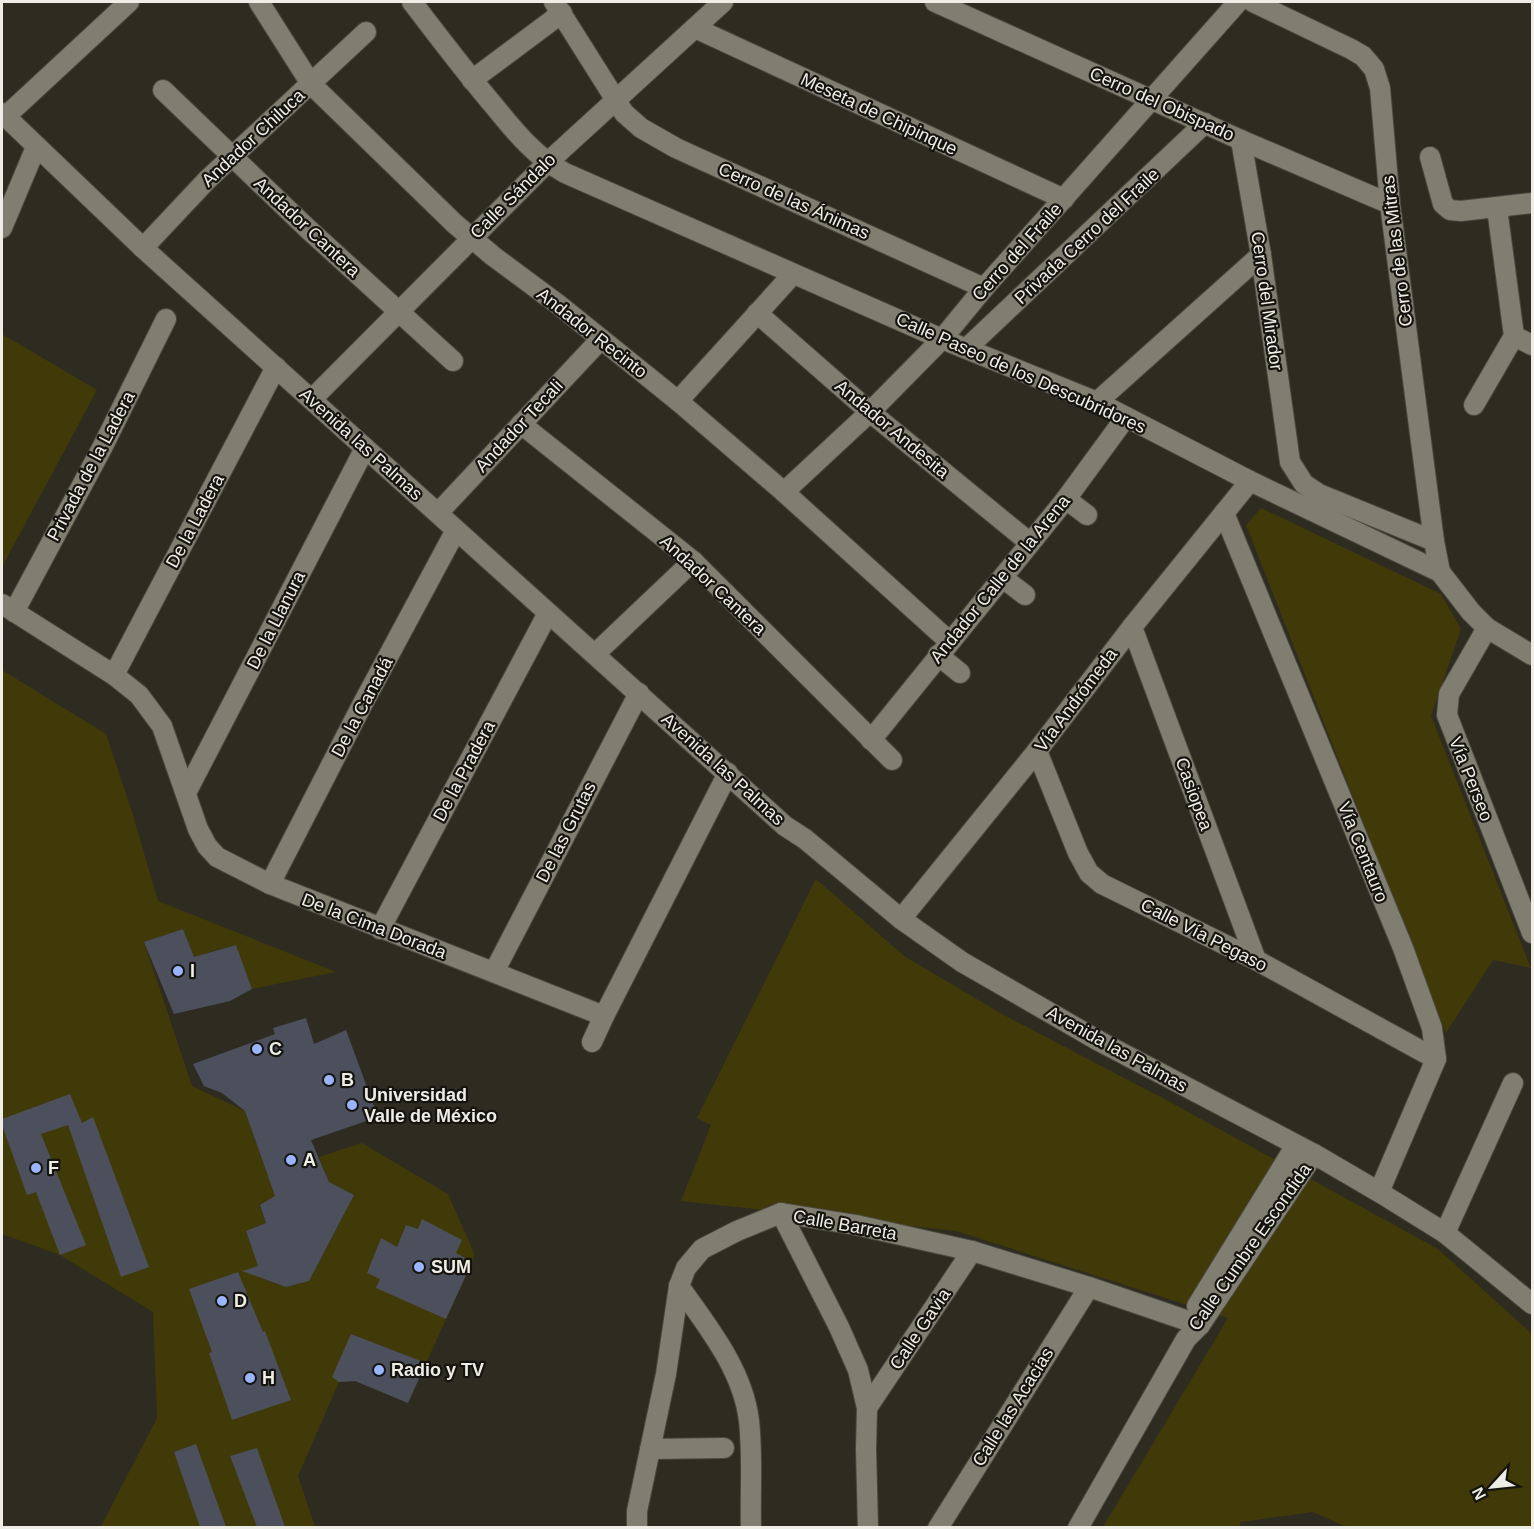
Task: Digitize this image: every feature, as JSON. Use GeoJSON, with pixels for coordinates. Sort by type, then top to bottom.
{"type":"FeatureCollection","features":[{"type":"Feature","properties":{"kind":"street"},"geometry":{"type":"LineString","coordinates":[[3,115],[129,2]]}},
{"type":"Feature","properties":{"kind":"street","name":"Andador Recinto"},"geometry":{"type":"LineString","coordinates":[[259,2],[311,84],[471,238],[678,401],[784,492],[944,649],[960,673]]}},
{"type":"Feature","properties":{"kind":"street","name":"Calle Paseo de los Descubridores"},"geometry":{"type":"LineString","coordinates":[[412,2],[472,80],[517,133],[547,163],[565,173],[942,339],[1097,402],[1250,481],[1440,572],[1471,612],[1487,628],[1533,655]]}},
{"type":"Feature","properties":{"kind":"street","name":"Calle Sándalo"},"geometry":{"type":"LineString","coordinates":[[312,399],[547,163],[723,2]]}},
{"type":"Feature","properties":{"kind":"street","name":"Cerro del Obispado"},"geometry":{"type":"LineString","coordinates":[[935,2],[1241,140],[1390,204]]}},
{"type":"Feature","properties":{"kind":"street","name":"Cerro del Fraile"},"geometry":{"type":"LineString","coordinates":[[784,492],[870,412],[942,339],[984,288],[1239,2]]}},
{"type":"Feature","properties":{"kind":"street","name":"Cerro de las Mitras"},"geometry":{"type":"LineString","coordinates":[[1253,2],[1351,49],[1363,56],[1374,69],[1380,88],[1390,204],[1440,572]]}},
{"type":"Feature","properties":{"kind":"street"},"geometry":{"type":"LineString","coordinates":[[472,80],[558,7]]}},
{"type":"Feature","properties":{"kind":"street","name":"Cerro de las Ánimas"},"geometry":{"type":"LineString","coordinates":[[558,7],[624,113],[640,128],[676,148],[984,288]]}},
{"type":"Feature","properties":{"kind":"street","name":"Meseta de Chipinque"},"geometry":{"type":"LineString","coordinates":[[695,28],[1064,199]]}},
{"type":"Feature","properties":{"kind":"street","name":"Andador Chiluca"},"geometry":{"type":"LineString","coordinates":[[143,248],[181,206],[231,157],[366,32]]}},
{"type":"Feature","properties":{"kind":"street","name":"Andador Cantera"},"geometry":{"type":"LineString","coordinates":[[163,90],[231,157],[453,361]]}},
{"type":"Feature","properties":{"kind":"street","name":"Avenida las Palmas"},"geometry":{"type":"LineString","coordinates":[[3,115],[143,248],[548,613],[786,826],[806,839],[901,920],[962,962],[1099,1041],[1314,1154],[1379,1192],[1445,1233],[1533,1304]]}},
{"type":"Feature","properties":{"kind":"street","name":"Privada Cerro del Fraile"},"geometry":{"type":"LineString","coordinates":[[968,348],[1205,123]]}},
{"type":"Feature","properties":{"kind":"street","name":"Cerro del Mirador"},"geometry":{"type":"LineString","coordinates":[[1241,140],[1261,255],[1290,462],[1304,484],[1319,494],[1434,541]]}},
{"type":"Feature","properties":{"kind":"street"},"geometry":{"type":"LineString","coordinates":[[2,228],[36,147]]}},
{"type":"Feature","properties":{"kind":"street"},"geometry":{"type":"LineString","coordinates":[[1430,157],[1440,197],[1446,208],[1455,211],[1533,203]]}},
{"type":"Feature","properties":{"kind":"street"},"geometry":{"type":"LineString","coordinates":[[1474,405],[1514,336],[1497,208]]}},
{"type":"Feature","properties":{"kind":"street"},"geometry":{"type":"LineString","coordinates":[[1097,402],[1261,255]]}},
{"type":"Feature","properties":{"kind":"street"},"geometry":{"type":"LineString","coordinates":[[678,401],[793,274]]}},
{"type":"Feature","properties":{"kind":"street","name":"Andador Andesita"},"geometry":{"type":"LineString","coordinates":[[757,313],[870,412],[1030,543]]}},
{"type":"Feature","properties":{"kind":"street","name":"Privada de la Ladera"},"geometry":{"type":"LineString","coordinates":[[8,608],[102,448],[166,319]]}},
{"type":"Feature","properties":{"kind":"street"},"geometry":{"type":"LineString","coordinates":[[1514,336],[1533,345]]}},
{"type":"Feature","properties":{"kind":"street","name":"Andador Tecali"},"geometry":{"type":"LineString","coordinates":[[438,513],[601,339]]}},
{"type":"Feature","properties":{"kind":"street","name":"De la Ladera"},"geometry":{"type":"LineString","coordinates":[[114,675],[276,367]]}},
{"type":"Feature","properties":{"kind":"street","name":"Andador Calle de la Arena"},"geometry":{"type":"LineString","coordinates":[[871,740],[1066,499],[1126,417]]}},
{"type":"Feature","properties":{"kind":"street","name":"Andador Cantera"},"geometry":{"type":"LineString","coordinates":[[521,423],[693,561],[892,760]]}},
{"type":"Feature","properties":{"kind":"street","name":"De la Llanura"},"geometry":{"type":"LineString","coordinates":[[186,793],[365,448]]}},
{"type":"Feature","properties":{"kind":"street","name":"Vía Andrómeda"},"geometry":{"type":"LineString","coordinates":[[901,920],[1037,752],[1132,627],[1250,481]]}},
{"type":"Feature","properties":{"kind":"street"},"geometry":{"type":"LineString","coordinates":[[1066,499],[1088,515]]}},
{"type":"Feature","properties":{"kind":"street","name":"Vía Centauro"},"geometry":{"type":"LineString","coordinates":[[1224,513],[1416,981],[1432,1028],[1436,1059]]}},
{"type":"Feature","properties":{"kind":"street","name":"De la Canadá"},"geometry":{"type":"LineString","coordinates":[[270,884],[456,530]]}},
{"type":"Feature","properties":{"kind":"street"},"geometry":{"type":"LineString","coordinates":[[595,654],[693,561]]}},
{"type":"Feature","properties":{"kind":"street"},"geometry":{"type":"LineString","coordinates":[[1003,578],[1025,595]]}},
{"type":"Feature","properties":{"kind":"street","name":"De la Cima Dorada"},"geometry":{"type":"LineString","coordinates":[[8,608],[114,675],[139,694],[162,726],[198,829],[207,846],[218,857],[270,884],[604,1016]]}},
{"type":"Feature","properties":{"kind":"street","name":"De la Pradera"},"geometry":{"type":"LineString","coordinates":[[380,929],[548,613]]}},
{"type":"Feature","properties":{"kind":"street","name":"Casiopea"},"geometry":{"type":"LineString","coordinates":[[1132,627],[1257,960]]}},
{"type":"Feature","properties":{"kind":"street","name":"Vía Perseo"},"geometry":{"type":"LineString","coordinates":[[1487,628],[1449,694],[1447,715],[1533,933]]}},
{"type":"Feature","properties":{"kind":"street","name":"De las Grutas"},"geometry":{"type":"LineString","coordinates":[[494,972],[639,693]]}},
{"type":"Feature","properties":{"kind":"street","name":"Calle Vía Pegaso"},"geometry":{"type":"LineString","coordinates":[[1037,752],[1078,853],[1095,879],[1257,960],[1436,1059]]}},
{"type":"Feature","properties":{"kind":"street"},"geometry":{"type":"LineString","coordinates":[[592,1042],[728,773]]}},
{"type":"Feature","properties":{"kind":"street"},"geometry":{"type":"LineString","coordinates":[[1379,1192],[1436,1059]]}},
{"type":"Feature","properties":{"kind":"street"},"geometry":{"type":"LineString","coordinates":[[1445,1233],[1513,1083]]}},
{"type":"Feature","properties":{"kind":"street","name":"Calle Cumbre Escondida"},"geometry":{"type":"LineString","coordinates":[[1078,1527],[1296,1145]]}},
{"type":"Feature","properties":{"kind":"street","name":"Calle Cumbre Escondida"},"geometry":{"type":"LineString","coordinates":[[1191,1328],[1314,1154]]}},
{"type":"Feature","properties":{"kind":"street"},"geometry":{"type":"LineString","coordinates":[[781,1213],[839,1327],[858,1370],[867,1408],[868,1527]]}},
{"type":"Feature","properties":{"kind":"street","name":"Calle Barreta"},"geometry":{"type":"LineString","coordinates":[[637,1527],[638,1511],[666,1374],[679,1287],[686,1269],[702,1249],[737,1231],[781,1213],[856,1225],[972,1251],[1089,1287],[1191,1328]]}},
{"type":"Feature","properties":{"kind":"street","name":"Calle Gavia"},"geometry":{"type":"LineString","coordinates":[[867,1408],[972,1251]]}},
{"type":"Feature","properties":{"kind":"street"},"geometry":{"type":"LineString","coordinates":[[679,1287],[730,1363],[743,1396],[749,1420],[751,1527]]}},
{"type":"Feature","properties":{"kind":"street","name":"Calle las Acacias"},"geometry":{"type":"LineString","coordinates":[[938,1527],[1089,1287]]}},
{"type":"Feature","properties":{"kind":"street"},"geometry":{"type":"LineString","coordinates":[[650,1449],[724,1448]]}},
{"type":"Feature","properties":{"kind":"shaded area"},"geometry":{"type":"Polygon","coordinates":[[[2,334],[97,390],[2,567],[2,334]]]}},
{"type":"Feature","properties":{"kind":"shaded area"},"geometry":{"type":"Polygon","coordinates":[[[1261,508],[1441,594],[1461,629],[1431,716],[1531,968],[1493,960],[1446,1033],[1246,525],[1261,508]]]}},
{"type":"Feature","properties":{"kind":"shaded area"},"geometry":{"type":"Polygon","coordinates":[[[2,670],[106,734],[158,901],[336,972],[252,989],[236,945],[209,952],[224,992],[208,992],[183,929],[144,942],[192,1086],[245,1111],[275,1196],[260,1206],[266,1223],[246,1231],[262,1278],[286,1287],[309,1281],[354,1195],[329,1182],[319,1157],[362,1143],[448,1194],[475,1255],[408,1403],[356,1381],[339,1382],[298,1476],[315,1527],[100,1528],[157,1418],[153,1312],[60,1255],[2,1234],[2,670]]]}},
{"type":"Feature","properties":{"kind":"shaded area"},"geometry":{"type":"Polygon","coordinates":[[[816,879],[904,956],[1002,1014],[1170,1102],[1438,1249],[1532,1334],[1532,1527],[1347,1527],[1313,1512],[1241,1522],[1239,1527],[1103,1527],[1228,1318],[956,1231],[681,1201],[711,1125],[697,1118],[816,879]]]}},
{"type":"Feature","properties":{"kind":"building","name":"I"},"geometry":{"type":"Polygon","coordinates":[[[183,929],[194,957],[236,945],[252,989],[230,1001],[174,1014],[144,942],[183,929]]]}},
{"type":"Feature","properties":{"kind":"building"},"geometry":{"type":"Polygon","coordinates":[[[306,1018],[314,1044],[346,1030],[378,1117],[311,1140],[329,1182],[354,1195],[309,1281],[286,1287],[242,1271],[258,1266],[246,1231],[266,1223],[260,1205],[275,1196],[245,1111],[222,1093],[204,1086],[193,1064],[275,1034],[273,1028],[306,1018]]]}},
{"type":"Feature","properties":{"kind":"building","name":"F"},"geometry":{"type":"Polygon","coordinates":[[[70,1094],[82,1123],[93,1117],[149,1267],[121,1277],[68,1125],[41,1134],[86,1245],[60,1255],[36,1192],[27,1195],[2,1125],[2,1119],[70,1094]]]}},
{"type":"Feature","properties":{"kind":"building","name":"SUM"},"geometry":{"type":"Polygon","coordinates":[[[422,1219],[462,1240],[456,1253],[472,1262],[446,1319],[376,1288],[380,1279],[367,1273],[381,1238],[397,1247],[406,1225],[418,1229],[422,1219]]]}},
{"type":"Feature","properties":{"kind":"building"},"geometry":{"type":"Polygon","coordinates":[[[238,1272],[263,1332],[265,1331],[291,1400],[232,1420],[209,1353],[212,1352],[189,1289],[238,1272]]]}},
{"type":"Feature","properties":{"kind":"building","name":"Radio y TV"},"geometry":{"type":"Polygon","coordinates":[[[351,1334],[426,1363],[408,1403],[355,1381],[339,1382],[332,1377],[351,1334]]]}},
{"type":"Feature","properties":{"kind":"building"},"geometry":{"type":"Polygon","coordinates":[[[196,1444],[226,1527],[200,1527],[174,1452],[196,1444]]]}},
{"type":"Feature","properties":{"kind":"building"},"geometry":{"type":"Polygon","coordinates":[[[257,1448],[285,1527],[257,1527],[230,1456],[257,1448]]]}},
{"type":"Feature","properties":{"kind":"place","name":"I"},"geometry":{"type":"Point","coordinates":[178,971]}},
{"type":"Feature","properties":{"kind":"place","name":"C"},"geometry":{"type":"Point","coordinates":[257,1049]}},
{"type":"Feature","properties":{"kind":"place","name":"B"},"geometry":{"type":"Point","coordinates":[329,1080]}},
{"type":"Feature","properties":{"kind":"place","name":"Universidad Valle de México"},"geometry":{"type":"Point","coordinates":[352,1105]}},
{"type":"Feature","properties":{"kind":"place","name":"A"},"geometry":{"type":"Point","coordinates":[291,1160]}},
{"type":"Feature","properties":{"kind":"place","name":"F"},"geometry":{"type":"Point","coordinates":[36,1168]}},
{"type":"Feature","properties":{"kind":"place","name":"SUM"},"geometry":{"type":"Point","coordinates":[419,1267]}},
{"type":"Feature","properties":{"kind":"place","name":"D"},"geometry":{"type":"Point","coordinates":[222,1301]}},
{"type":"Feature","properties":{"kind":"place","name":"Radio y TV"},"geometry":{"type":"Point","coordinates":[379,1370]}},
{"type":"Feature","properties":{"kind":"place","name":"H"},"geometry":{"type":"Point","coordinates":[250,1378]}}]}
